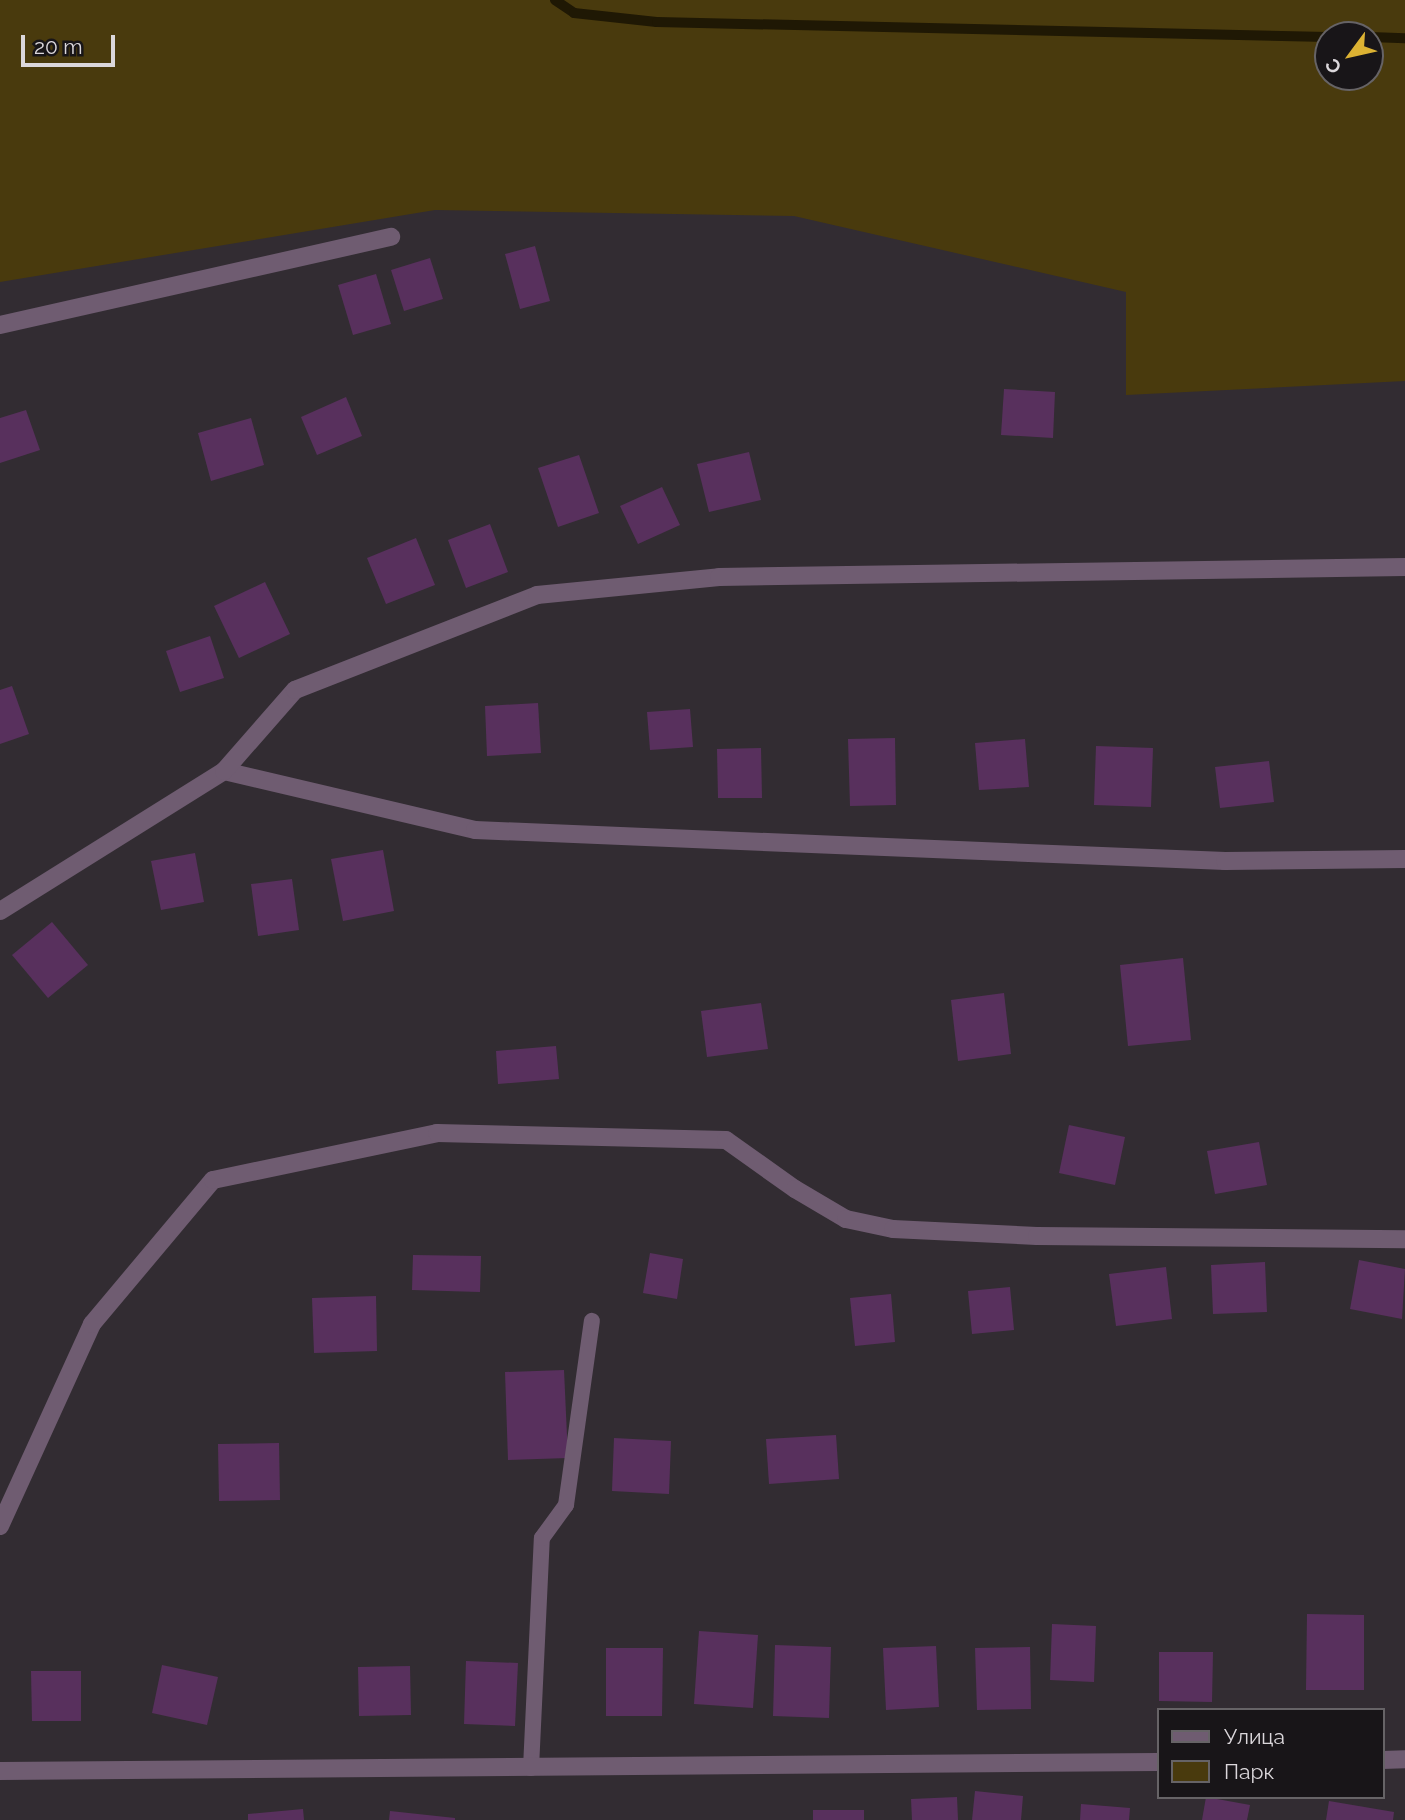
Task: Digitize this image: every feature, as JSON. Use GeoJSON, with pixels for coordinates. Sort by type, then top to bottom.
{"type":"FeatureCollection","features":[{"type":"Feature","properties":{"kind":"street"},"geometry":{"type":"LineString","coordinates":[[0,325],[391,237]]}},
{"type":"Feature","properties":{"kind":"street"},"geometry":{"type":"LineString","coordinates":[[0,911],[224,771],[295,690],[537,595],[719,577],[1405,567]]}},
{"type":"Feature","properties":{"kind":"street"},"geometry":{"type":"LineString","coordinates":[[224,771],[475,830],[1225,861],[1405,859]]}},
{"type":"Feature","properties":{"kind":"street"},"geometry":{"type":"LineString","coordinates":[[0,1526],[92,1324],[213,1180],[437,1133],[726,1140],[794,1189],[846,1219],[893,1229],[1037,1236],[1405,1239]]}},
{"type":"Feature","properties":{"kind":"street"},"geometry":{"type":"LineString","coordinates":[[1384,1760],[1405,1759]]}},
{"type":"Feature","properties":{"kind":"street"},"geometry":{"type":"LineString","coordinates":[[0,1771],[1156,1762]]}},
{"type":"Feature","properties":{"kind":"lane"},"geometry":{"type":"LineString","coordinates":[[531,1768],[542,1538],[566,1505],[592,1321]]}},
{"type":"Feature","properties":{"kind":"green space"},"geometry":{"type":"Polygon","coordinates":[[[0,0],[1405,0],[1405,381],[1126,395],[1126,292],[794,216],[435,210],[0,282],[0,0]]]}},
{"type":"Feature","properties":{"kind":"building"},"geometry":{"type":"Polygon","coordinates":[[[535,246],[550,301],[520,309],[505,254],[535,246]]]}},
{"type":"Feature","properties":{"kind":"building"},"geometry":{"type":"Polygon","coordinates":[[[430,258],[443,299],[404,311],[391,270],[430,258]]]}},
{"type":"Feature","properties":{"kind":"building"},"geometry":{"type":"Polygon","coordinates":[[[376,274],[391,324],[353,335],[338,285],[376,274]]]}},
{"type":"Feature","properties":{"kind":"building"},"geometry":{"type":"Polygon","coordinates":[[[1004,389],[1055,392],[1053,438],[1001,435],[1004,389]]]}},
{"type":"Feature","properties":{"kind":"building"},"geometry":{"type":"Polygon","coordinates":[[[346,397],[362,436],[317,455],[301,417],[346,397]]]}},
{"type":"Feature","properties":{"kind":"building"},"geometry":{"type":"Polygon","coordinates":[[[26,410],[40,450],[0,463],[0,418],[26,410]]]}},
{"type":"Feature","properties":{"kind":"building"},"geometry":{"type":"Polygon","coordinates":[[[251,418],[264,465],[211,481],[198,433],[251,418]]]}},
{"type":"Feature","properties":{"kind":"building"},"geometry":{"type":"Polygon","coordinates":[[[749,452],[761,500],[709,512],[697,464],[749,452]]]}},
{"type":"Feature","properties":{"kind":"building"},"geometry":{"type":"Polygon","coordinates":[[[579,455],[599,513],[558,527],[538,468],[579,455]]]}},
{"type":"Feature","properties":{"kind":"building"},"geometry":{"type":"Polygon","coordinates":[[[662,487],[680,525],[638,544],[620,506],[662,487]]]}},
{"type":"Feature","properties":{"kind":"building"},"geometry":{"type":"Polygon","coordinates":[[[490,524],[508,572],[466,588],[448,540],[490,524]]]}},
{"type":"Feature","properties":{"kind":"building"},"geometry":{"type":"Polygon","coordinates":[[[416,538],[435,585],[386,604],[367,558],[416,538]]]}},
{"type":"Feature","properties":{"kind":"building"},"geometry":{"type":"Polygon","coordinates":[[[265,582],[290,634],[239,658],[214,606],[265,582]]]}},
{"type":"Feature","properties":{"kind":"building"},"geometry":{"type":"Polygon","coordinates":[[[210,636],[224,678],[180,692],[166,651],[210,636]]]}},
{"type":"Feature","properties":{"kind":"building"},"geometry":{"type":"Polygon","coordinates":[[[12,686],[29,734],[0,744],[0,690],[12,686]]]}},
{"type":"Feature","properties":{"kind":"building"},"geometry":{"type":"Polygon","coordinates":[[[538,703],[541,753],[487,756],[485,706],[538,703]]]}},
{"type":"Feature","properties":{"kind":"building"},"geometry":{"type":"Polygon","coordinates":[[[690,709],[693,747],[650,750],[647,712],[690,709]]]}},
{"type":"Feature","properties":{"kind":"building"},"geometry":{"type":"Polygon","coordinates":[[[895,738],[896,805],[850,806],[848,739],[895,738]]]}},
{"type":"Feature","properties":{"kind":"building"},"geometry":{"type":"Polygon","coordinates":[[[1025,739],[1029,787],[979,790],[975,743],[1025,739]]]}},
{"type":"Feature","properties":{"kind":"building"},"geometry":{"type":"Polygon","coordinates":[[[1096,746],[1153,748],[1151,807],[1094,805],[1096,746]]]}},
{"type":"Feature","properties":{"kind":"building"},"geometry":{"type":"Polygon","coordinates":[[[761,748],[762,798],[718,798],[717,749],[761,748]]]}},
{"type":"Feature","properties":{"kind":"building"},"geometry":{"type":"Polygon","coordinates":[[[1269,761],[1274,802],[1220,808],[1215,767],[1269,761]]]}},
{"type":"Feature","properties":{"kind":"building"},"geometry":{"type":"Polygon","coordinates":[[[383,850],[394,911],[343,921],[331,859],[383,850]]]}},
{"type":"Feature","properties":{"kind":"building"},"geometry":{"type":"Polygon","coordinates":[[[195,853],[204,902],[161,910],[151,861],[195,853]]]}},
{"type":"Feature","properties":{"kind":"building"},"geometry":{"type":"Polygon","coordinates":[[[292,879],[299,930],[258,936],[251,884],[292,879]]]}},
{"type":"Feature","properties":{"kind":"building"},"geometry":{"type":"Polygon","coordinates":[[[52,922],[88,965],[48,998],[12,955],[52,922]]]}},
{"type":"Feature","properties":{"kind":"building"},"geometry":{"type":"Polygon","coordinates":[[[1183,958],[1191,1040],[1128,1046],[1120,965],[1183,958]]]}},
{"type":"Feature","properties":{"kind":"building"},"geometry":{"type":"Polygon","coordinates":[[[1004,993],[1011,1054],[958,1061],[951,1000],[1004,993]]]}},
{"type":"Feature","properties":{"kind":"building"},"geometry":{"type":"Polygon","coordinates":[[[761,1003],[768,1049],[707,1057],[701,1011],[761,1003]]]}},
{"type":"Feature","properties":{"kind":"building"},"geometry":{"type":"Polygon","coordinates":[[[556,1046],[559,1079],[498,1084],[496,1051],[556,1046]]]}},
{"type":"Feature","properties":{"kind":"building"},"geometry":{"type":"Polygon","coordinates":[[[1069,1125],[1125,1137],[1115,1185],[1059,1173],[1069,1125]]]}},
{"type":"Feature","properties":{"kind":"building"},"geometry":{"type":"Polygon","coordinates":[[[1259,1142],[1267,1185],[1215,1194],[1207,1151],[1259,1142]]]}},
{"type":"Feature","properties":{"kind":"building"},"geometry":{"type":"Polygon","coordinates":[[[650,1253],[683,1259],[677,1299],[643,1293],[650,1253]]]}},
{"type":"Feature","properties":{"kind":"building"},"geometry":{"type":"Polygon","coordinates":[[[413,1255],[481,1256],[480,1292],[412,1290],[413,1255]]]}},
{"type":"Feature","properties":{"kind":"building"},"geometry":{"type":"Polygon","coordinates":[[[1359,1260],[1405,1269],[1402,1319],[1350,1309],[1359,1260]]]}},
{"type":"Feature","properties":{"kind":"building"},"geometry":{"type":"Polygon","coordinates":[[[1265,1262],[1267,1312],[1213,1314],[1211,1265],[1265,1262]]]}},
{"type":"Feature","properties":{"kind":"building"},"geometry":{"type":"Polygon","coordinates":[[[1166,1267],[1172,1319],[1116,1326],[1109,1274],[1166,1267]]]}},
{"type":"Feature","properties":{"kind":"building"},"geometry":{"type":"Polygon","coordinates":[[[1010,1287],[1014,1330],[972,1334],[968,1291],[1010,1287]]]}},
{"type":"Feature","properties":{"kind":"building"},"geometry":{"type":"Polygon","coordinates":[[[891,1294],[895,1342],[855,1346],[850,1298],[891,1294]]]}},
{"type":"Feature","properties":{"kind":"building"},"geometry":{"type":"Polygon","coordinates":[[[376,1296],[377,1351],[314,1353],[312,1298],[376,1296]]]}},
{"type":"Feature","properties":{"kind":"building"},"geometry":{"type":"Polygon","coordinates":[[[564,1370],[568,1458],[508,1460],[505,1372],[564,1370]]]}},
{"type":"Feature","properties":{"kind":"building"},"geometry":{"type":"Polygon","coordinates":[[[836,1435],[839,1479],[769,1484],[766,1439],[836,1435]]]}},
{"type":"Feature","properties":{"kind":"building"},"geometry":{"type":"Polygon","coordinates":[[[614,1438],[671,1441],[669,1494],[612,1491],[614,1438]]]}},
{"type":"Feature","properties":{"kind":"building"},"geometry":{"type":"Polygon","coordinates":[[[279,1443],[280,1500],[219,1501],[218,1444],[279,1443]]]}},
{"type":"Feature","properties":{"kind":"building"},"geometry":{"type":"Polygon","coordinates":[[[1307,1614],[1364,1615],[1364,1690],[1306,1690],[1307,1614]]]}},
{"type":"Feature","properties":{"kind":"building"},"geometry":{"type":"Polygon","coordinates":[[[1052,1624],[1096,1626],[1094,1682],[1050,1680],[1052,1624]]]}},
{"type":"Feature","properties":{"kind":"building"},"geometry":{"type":"Polygon","coordinates":[[[699,1631],[758,1635],[753,1708],[694,1704],[699,1631]]]}},
{"type":"Feature","properties":{"kind":"building"},"geometry":{"type":"Polygon","coordinates":[[[775,1645],[831,1647],[829,1718],[773,1716],[775,1645]]]}},
{"type":"Feature","properties":{"kind":"building"},"geometry":{"type":"Polygon","coordinates":[[[936,1646],[939,1707],[886,1710],[883,1648],[936,1646]]]}},
{"type":"Feature","properties":{"kind":"building"},"geometry":{"type":"Polygon","coordinates":[[[1030,1647],[1031,1709],[977,1710],[975,1648],[1030,1647]]]}},
{"type":"Feature","properties":{"kind":"building"},"geometry":{"type":"Polygon","coordinates":[[[606,1648],[663,1648],[662,1716],[606,1716],[606,1648]]]}},
{"type":"Feature","properties":{"kind":"building"},"geometry":{"type":"Polygon","coordinates":[[[1159,1652],[1213,1652],[1212,1702],[1159,1701],[1159,1652]]]}},
{"type":"Feature","properties":{"kind":"building"},"geometry":{"type":"Polygon","coordinates":[[[466,1661],[518,1663],[515,1726],[464,1724],[466,1661]]]}},
{"type":"Feature","properties":{"kind":"building"},"geometry":{"type":"Polygon","coordinates":[[[162,1665],[218,1677],[207,1725],[152,1713],[162,1665]]]}},
{"type":"Feature","properties":{"kind":"building"},"geometry":{"type":"Polygon","coordinates":[[[410,1666],[411,1715],[359,1716],[358,1667],[410,1666]]]}},
{"type":"Feature","properties":{"kind":"building"},"geometry":{"type":"Polygon","coordinates":[[[31,1671],[81,1671],[81,1721],[32,1721],[31,1671]]]}},
{"type":"Feature","properties":{"kind":"building"},"geometry":{"type":"Polygon","coordinates":[[[975,1791],[1023,1796],[1021,1820],[972,1820],[975,1791]]]}},
{"type":"Feature","properties":{"kind":"building"},"geometry":{"type":"Polygon","coordinates":[[[957,1797],[958,1820],[912,1820],[911,1799],[957,1797]]]}},
{"type":"Feature","properties":{"kind":"building"},"geometry":{"type":"Polygon","coordinates":[[[1206,1799],[1250,1805],[1247,1820],[1202,1820],[1206,1799]]]}},
{"type":"Feature","properties":{"kind":"building"},"geometry":{"type":"Polygon","coordinates":[[[1329,1801],[1394,1812],[1393,1820],[1326,1820],[1329,1801]]]}},
{"type":"Feature","properties":{"kind":"building"},"geometry":{"type":"Polygon","coordinates":[[[1081,1804],[1130,1808],[1129,1820],[1080,1820],[1081,1804]]]}},
{"type":"Feature","properties":{"kind":"building"},"geometry":{"type":"Polygon","coordinates":[[[303,1809],[304,1820],[248,1820],[248,1814],[303,1809]]]}},
{"type":"Feature","properties":{"kind":"building"},"geometry":{"type":"Polygon","coordinates":[[[813,1810],[864,1810],[864,1820],[813,1820],[813,1810]]]}},
{"type":"Feature","properties":{"kind":"building"},"geometry":{"type":"Polygon","coordinates":[[[390,1811],[455,1818],[455,1820],[389,1820],[390,1811]]]}},
{"type":"Feature","properties":{"kind":"waterway"},"geometry":{"type":"LineString","coordinates":[[555,0],[574,13],[657,22],[1314,37]]}},
{"type":"Feature","properties":{"kind":"waterway"},"geometry":{"type":"LineString","coordinates":[[1384,37],[1405,38]]}}]}
